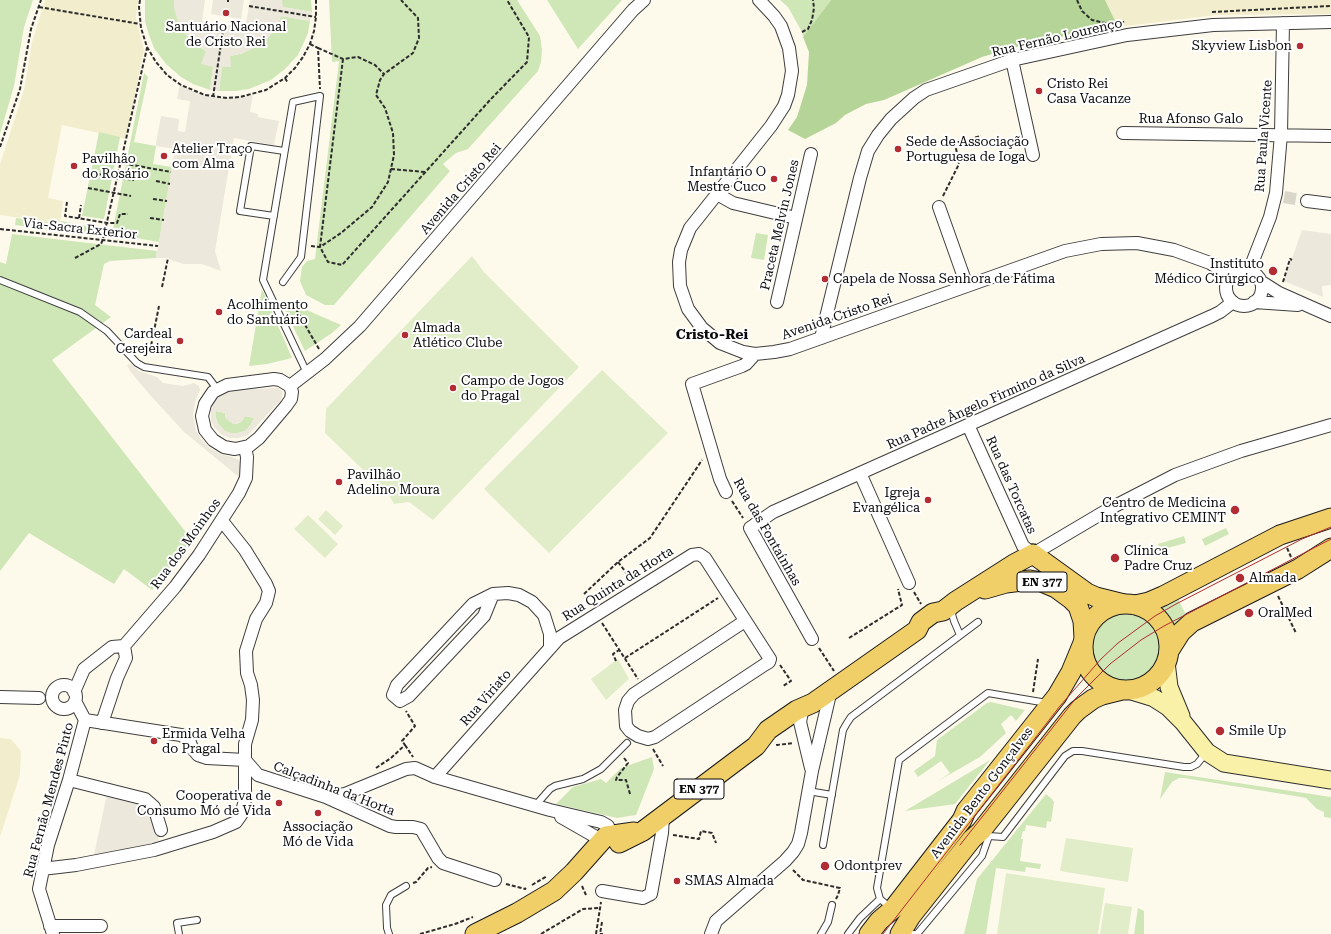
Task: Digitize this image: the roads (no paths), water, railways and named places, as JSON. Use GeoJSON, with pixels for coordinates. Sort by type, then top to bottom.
{"type":"FeatureCollection","features":[{"type":"Feature","properties":{"kind":"main road","name":"EN 377"},"geometry":{"type":"LineString","coordinates":[[1083,641],[1088,627],[1098,614],[1113,606],[1149,602],[1280,535],[1331,518]]}},
{"type":"Feature","properties":{"kind":"main road"},"geometry":{"type":"LineString","coordinates":[[1125,690],[1144,686],[1154,680],[1161,672],[1168,656],[1182,632],[1192,622],[1298,569],[1331,548]]}},
{"type":"Feature","properties":{"kind":"main road","name":"EN 377"},"geometry":{"type":"LineString","coordinates":[[610,842],[663,825],[756,746],[773,739],[805,710],[831,690],[942,611],[1014,564],[1033,554],[1086,593],[1150,612],[1162,624],[1168,639],[1168,656]]}},
{"type":"Feature","properties":{"kind":"main road","name":"EN 377"},"geometry":{"type":"LineString","coordinates":[[942,611],[1006,583],[1030,580],[1042,582],[1064,592],[1078,606],[1083,620],[1085,660],[1093,675],[1106,685],[1125,690]]}},
{"type":"Feature","properties":{"kind":"main road","name":"Avenida Bento Gonçalves"},"geometry":{"type":"LineString","coordinates":[[869,934],[879,921],[886,904],[962,820],[966,810],[1050,704],[1069,675],[1083,641]]}},
{"type":"Feature","properties":{"kind":"main road","name":"Avenida Bento Gonçalves"},"geometry":{"type":"LineString","coordinates":[[900,934],[920,904],[972,839],[985,833],[1078,710],[1093,699],[1102,695],[1125,690]]}},
{"type":"Feature","properties":{"kind":"main road"},"geometry":{"type":"LineString","coordinates":[[475,925],[517,913],[554,891],[581,883],[610,842]]}},
{"type":"Feature","properties":{"kind":"street","name":"Avenida Cristo Rei"},"geometry":{"type":"LineString","coordinates":[[290,386],[325,359],[360,326],[628,16],[644,0]]}},
{"type":"Feature","properties":{"kind":"street","name":"Avenida Cristo Rei"},"geometry":{"type":"LineString","coordinates":[[759,0],[774,16],[786,37],[791,60],[791,83],[786,100],[778,116],[716,194],[694,223],[685,238],[679,262],[680,286],[683,298],[691,314],[710,336],[731,348],[755,354],[790,349],[1065,251],[1119,242],[1156,245],[1174,250],[1210,263],[1230,276]]}},
{"type":"Feature","properties":{"kind":"street","name":"Rua Fernão Lourenço"},"geometry":{"type":"LineString","coordinates":[[821,338],[868,152],[878,135],[902,108],[926,90],[1012,60],[1127,35],[1213,25],[1331,22]]}},
{"type":"Feature","properties":{"kind":"street","name":"Rua Paula Vicente"},"geometry":{"type":"LineString","coordinates":[[1249,271],[1270,217],[1280,197],[1283,23]]}},
{"type":"Feature","properties":{"kind":"street"},"geometry":{"type":"LineString","coordinates":[[1012,60],[1033,155]]}},
{"type":"Feature","properties":{"kind":"street","name":"Rua Afonso Galo"},"geometry":{"type":"LineString","coordinates":[[1122,133],[1281,134],[1331,136]]}},
{"type":"Feature","properties":{"kind":"street","name":"Praceta Melvin Jones"},"geometry":{"type":"LineString","coordinates":[[777,302],[811,154]]}},
{"type":"Feature","properties":{"kind":"street"},"geometry":{"type":"LineString","coordinates":[[716,194],[733,203],[796,218]]}},
{"type":"Feature","properties":{"kind":"street"},"geometry":{"type":"LineString","coordinates":[[1307,201],[1331,204]]}},
{"type":"Feature","properties":{"kind":"street"},"geometry":{"type":"LineString","coordinates":[[938,207],[967,286]]}},
{"type":"Feature","properties":{"kind":"street"},"geometry":{"type":"LineString","coordinates":[[1254,302],[1261,292],[1262,287],[1257,276],[1249,271],[1241,270],[1230,276],[1226,286],[1227,292],[1233,302],[1244,305],[1254,302],[1307,306]]}},
{"type":"Feature","properties":{"kind":"street"},"geometry":{"type":"LineString","coordinates":[[1260,281],[1279,293],[1331,316]]}},
{"type":"Feature","properties":{"kind":"street","name":"Rua Padre Ângelo Firmino da Silva"},"geometry":{"type":"LineString","coordinates":[[750,528],[773,512],[1212,316],[1233,302]]}},
{"type":"Feature","properties":{"kind":"street","name":"Rua das Fontaínhas"},"geometry":{"type":"LineString","coordinates":[[726,492],[720,479],[692,384],[744,365],[755,354]]}},
{"type":"Feature","properties":{"kind":"street"},"geometry":{"type":"LineString","coordinates":[[274,379],[280,380],[290,386],[292,392],[286,406],[259,438],[252,444],[235,449],[224,447],[213,440],[205,430],[203,410],[207,399],[217,389],[227,385],[274,379]]}},
{"type":"Feature","properties":{"kind":"street","name":"Rua das Torcatas"},"geometry":{"type":"LineString","coordinates":[[968,425],[1023,546],[1033,554]]}},
{"type":"Feature","properties":{"kind":"street"},"geometry":{"type":"LineString","coordinates":[[1033,554],[1109,509],[1175,475],[1241,451],[1331,425]]}},
{"type":"Feature","properties":{"kind":"street","name":"Rua dos Moinhos"},"geometry":{"type":"LineString","coordinates":[[124,646],[174,587],[199,555],[222,521],[246,478],[247,457],[245,447]]}},
{"type":"Feature","properties":{"kind":"street"},"geometry":{"type":"LineString","coordinates":[[860,474],[909,583]]}},
{"type":"Feature","properties":{"kind":"street"},"geometry":{"type":"LineString","coordinates":[[42,869],[76,865],[154,850],[213,832],[236,822],[241,816],[245,800],[245,744],[252,720],[253,700],[251,685],[247,673],[246,651],[256,619],[266,603],[269,591],[245,550],[222,521]]}},
{"type":"Feature","properties":{"kind":"street","name":"Rua das Fontaínhas"},"geometry":{"type":"LineString","coordinates":[[750,528],[812,639]]}},
{"type":"Feature","properties":{"kind":"street","name":"Rua Quinta da Horta"},"geometry":{"type":"LineString","coordinates":[[559,638],[638,588],[696,554],[703,556],[745,621]]}},
{"type":"Feature","properties":{"kind":"street"},"geometry":{"type":"LineString","coordinates":[[493,594],[484,616],[409,696],[400,701],[393,695],[397,685],[473,604],[493,594],[508,593],[519,595],[532,602],[544,615],[550,634],[550,647]]}},
{"type":"Feature","properties":{"kind":"street"},"geometry":{"type":"LineString","coordinates":[[745,621],[769,659],[655,737],[648,739],[630,732],[626,726],[625,710],[628,701],[634,694],[745,621]]}},
{"type":"Feature","properties":{"kind":"street","name":"Rua Viriato"},"geometry":{"type":"LineString","coordinates":[[435,777],[559,638]]}},
{"type":"Feature","properties":{"kind":"street"},"geometry":{"type":"LineString","coordinates":[[0,697],[39,698],[55,705],[58,708],[64,709],[70,707],[84,669],[112,647],[124,646],[126,658],[117,678],[102,723]]}},
{"type":"Feature","properties":{"kind":"street"},"geometry":{"type":"LineString","coordinates":[[1168,656],[1167,680],[1170,694],[1183,722]]}},
{"type":"Feature","properties":{"kind":"street"},"geometry":{"type":"LineString","coordinates":[[39,698],[61,686],[72,688],[85,720],[181,735],[189,740],[192,748],[198,755],[207,758],[245,760]]}},
{"type":"Feature","properties":{"kind":"street"},"geometry":{"type":"LineString","coordinates":[[54,690],[52,697],[55,705]]}},
{"type":"Feature","properties":{"kind":"street"},"geometry":{"type":"LineString","coordinates":[[711,934],[716,921],[785,860],[798,844],[812,772],[831,690]]}},
{"type":"Feature","properties":{"kind":"street"},"geometry":{"type":"LineString","coordinates":[[1125,690],[1146,695],[1168,707],[1183,722],[1208,752],[1224,763],[1331,780]]}},
{"type":"Feature","properties":{"kind":"street"},"geometry":{"type":"LineString","coordinates":[[805,710],[812,772]]}},
{"type":"Feature","properties":{"kind":"street","name":"Rua Fernão Mendes Pinto"},"geometry":{"type":"LineString","coordinates":[[51,930],[39,889],[42,869],[48,845],[69,780],[85,720]]}},
{"type":"Feature","properties":{"kind":"street","name":"Calçadinha da Horta"},"geometry":{"type":"LineString","coordinates":[[245,760],[258,775],[326,797],[390,826],[413,827],[421,829],[438,858],[445,865],[495,880]]}},
{"type":"Feature","properties":{"kind":"street"},"geometry":{"type":"LineString","coordinates":[[326,797],[345,794],[408,768],[419,769],[435,777],[535,806],[601,822],[608,826],[610,842]]}},
{"type":"Feature","properties":{"kind":"street"},"geometry":{"type":"LineString","coordinates":[[69,780],[145,799],[154,807],[161,830]]}},
{"type":"Feature","properties":{"kind":"street"},"geometry":{"type":"LineString","coordinates":[[602,891],[643,898],[651,894],[663,825]]}},
{"type":"Feature","properties":{"kind":"street"},"geometry":{"type":"LineString","coordinates":[[51,930],[101,926]]}},
{"type":"Feature","properties":{"kind":"lane"},"geometry":{"type":"LineString","coordinates":[[283,282],[301,258],[320,96],[293,102],[263,280],[307,373]]}},
{"type":"Feature","properties":{"kind":"lane"},"geometry":{"type":"LineString","coordinates":[[274,216],[240,210],[252,146],[284,151]]}},
{"type":"Feature","properties":{"kind":"lane"},"geometry":{"type":"LineString","coordinates":[[0,280],[80,312],[107,331],[137,363],[144,367],[208,377],[217,389]]}},
{"type":"Feature","properties":{"kind":"lane"},"geometry":{"type":"LineString","coordinates":[[942,611],[952,614],[956,628],[960,635]]}},
{"type":"Feature","properties":{"kind":"lane"},"geometry":{"type":"LineString","coordinates":[[823,845],[843,730],[851,716],[978,622]]}},
{"type":"Feature","properties":{"kind":"lane"},"geometry":{"type":"LineString","coordinates":[[848,934],[860,918],[886,904],[877,888],[899,760],[988,693],[1050,704]]}},
{"type":"Feature","properties":{"kind":"lane"},"geometry":{"type":"LineString","coordinates":[[535,806],[550,789],[588,776],[601,769],[627,743]]}},
{"type":"Feature","properties":{"kind":"lane"},"geometry":{"type":"LineString","coordinates":[[906,934],[917,934],[982,856],[985,833],[1003,837],[1065,756],[1073,751],[1082,751],[1184,767],[1191,767],[1197,764],[1208,752]]}},
{"type":"Feature","properties":{"kind":"lane"},"geometry":{"type":"LineString","coordinates":[[808,791],[832,795]]}},
{"type":"Feature","properties":{"kind":"lane"},"geometry":{"type":"LineString","coordinates":[[389,934],[385,906],[391,895],[406,886]]}},
{"type":"Feature","properties":{"kind":"lane"},"geometry":{"type":"LineString","coordinates":[[821,934],[828,922],[832,905]]}},
{"type":"Feature","properties":{"kind":"lane"},"geometry":{"type":"LineString","coordinates":[[179,934],[177,923],[197,920]]}},
{"type":"Feature","properties":{"kind":"tunnel"},"geometry":{"type":"LineString","coordinates":[[1284,197],[1307,201]]}},
{"type":"Feature","properties":{"kind":"tram line"},"geometry":{"type":"LineString","coordinates":[[883,934],[1060,706],[1101,659],[1118,643],[1155,616],[1176,604],[1302,539],[1331,527]]}},
{"type":"Feature","properties":{"kind":"tram line"},"geometry":{"type":"LineString","coordinates":[[960,845],[1076,698],[1110,664],[1141,640],[1164,626],[1331,539]]}},
{"type":"Feature","properties":{"kind":"place","name":"Santuário Nacional de Cristo Rei"},"geometry":{"type":"Point","coordinates":[226,13]}},
{"type":"Feature","properties":{"kind":"place","name":"Skyview Lisbon"},"geometry":{"type":"Point","coordinates":[1300,46]}},
{"type":"Feature","properties":{"kind":"place","name":"Cristo Rei Casa Vacanze"},"geometry":{"type":"Point","coordinates":[1039,91]}},
{"type":"Feature","properties":{"kind":"place","name":"Sede de Associação Portuguesa de Ioga"},"geometry":{"type":"Point","coordinates":[898,149]}},
{"type":"Feature","properties":{"kind":"place","name":"Atelier Traço com Alma"},"geometry":{"type":"Point","coordinates":[164,156]}},
{"type":"Feature","properties":{"kind":"place","name":"Pavilhão do Rosário"},"geometry":{"type":"Point","coordinates":[74,166]}},
{"type":"Feature","properties":{"kind":"place","name":"Infantário O Mestre Cuco"},"geometry":{"type":"Point","coordinates":[774,179]}},
{"type":"Feature","properties":{"kind":"place","name":"Instituto Médico Cirúrgico"},"geometry":{"type":"Point","coordinates":[1273,271]}},
{"type":"Feature","properties":{"kind":"place","name":"Capela de Nossa Senhora de Fátima"},"geometry":{"type":"Point","coordinates":[825,279]}},
{"type":"Feature","properties":{"kind":"place","name":"Acolhimento do Santuário"},"geometry":{"type":"Point","coordinates":[219,312]}},
{"type":"Feature","properties":{"kind":"place","name":"Almada Atlético Clube"},"geometry":{"type":"Point","coordinates":[405,335]}},
{"type":"Feature","properties":{"kind":"place","name":"Cardeal Cerejeira"},"geometry":{"type":"Point","coordinates":[180,341]}},
{"type":"Feature","properties":{"kind":"place","name":"Campo de Jogos do Pragal"},"geometry":{"type":"Point","coordinates":[453,388]}},
{"type":"Feature","properties":{"kind":"place","name":"Pavilhão Adelino Moura"},"geometry":{"type":"Point","coordinates":[339,482]}},
{"type":"Feature","properties":{"kind":"place","name":"Igreja Evangélica"},"geometry":{"type":"Point","coordinates":[928,500]}},
{"type":"Feature","properties":{"kind":"place","name":"Centro de Medicina Integrativo CEMINT"},"geometry":{"type":"Point","coordinates":[1235,510]}},
{"type":"Feature","properties":{"kind":"place","name":"Clínica Padre Cruz"},"geometry":{"type":"Point","coordinates":[1115,558]}},
{"type":"Feature","properties":{"kind":"place","name":"Almada"},"geometry":{"type":"Point","coordinates":[1240,578]}},
{"type":"Feature","properties":{"kind":"place","name":"OralMed"},"geometry":{"type":"Point","coordinates":[1249,613]}},
{"type":"Feature","properties":{"kind":"place","name":"Smile Up"},"geometry":{"type":"Point","coordinates":[1220,731]}},
{"type":"Feature","properties":{"kind":"place","name":"Ermida Velha do Pragal"},"geometry":{"type":"Point","coordinates":[154,741]}},
{"type":"Feature","properties":{"kind":"place","name":"Cooperativa de Consumo Mó de Vida"},"geometry":{"type":"Point","coordinates":[279,803]}},
{"type":"Feature","properties":{"kind":"place","name":"Associação Mó de Vida"},"geometry":{"type":"Point","coordinates":[318,813]}},
{"type":"Feature","properties":{"kind":"place","name":"Odontprev"},"geometry":{"type":"Point","coordinates":[825,866]}},
{"type":"Feature","properties":{"kind":"place","name":"SMAS Almada"},"geometry":{"type":"Point","coordinates":[677,881]}},
{"type":"Feature","properties":{"kind":"district","name":"Cristo-Rei"},"geometry":{"type":"Point","coordinates":[712,335]}}]}
